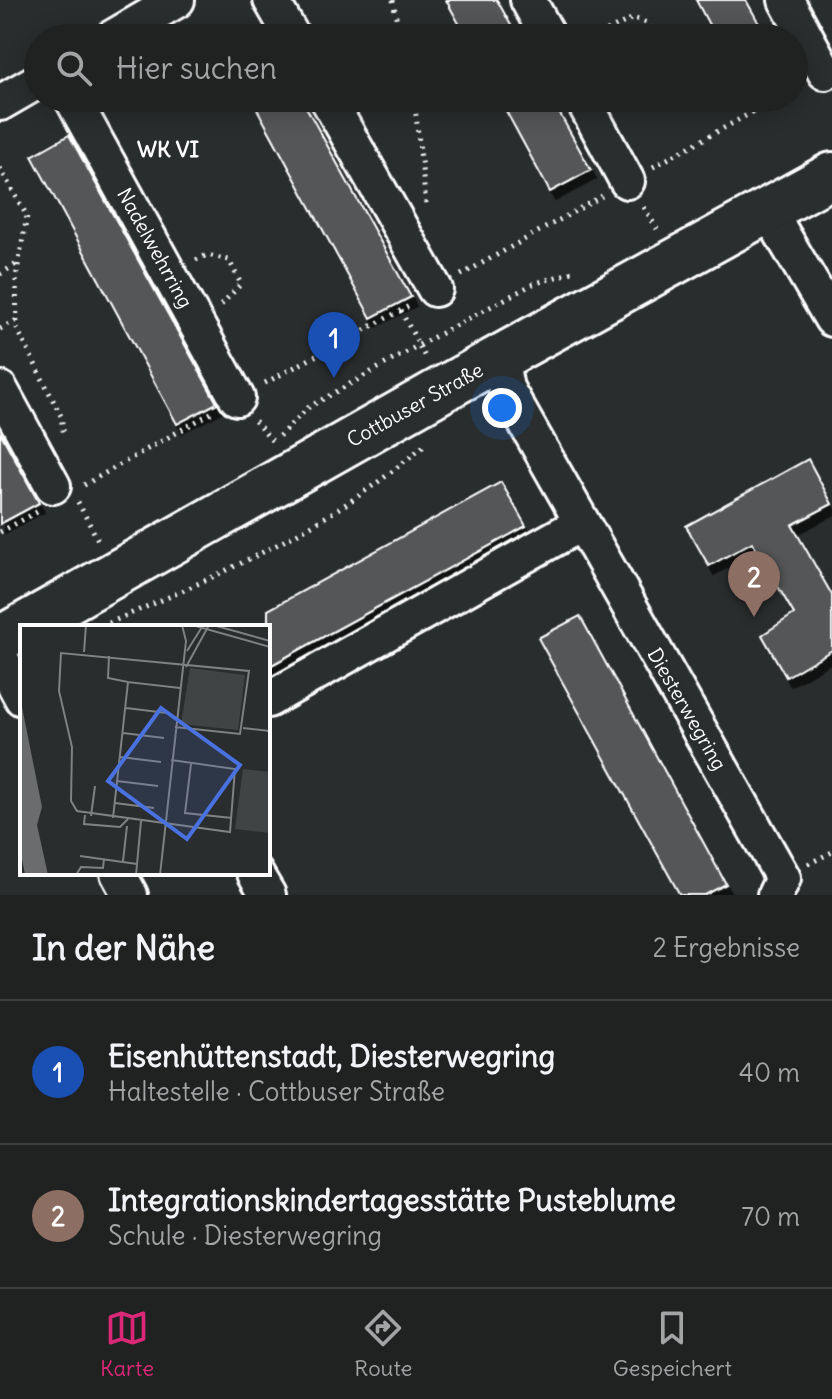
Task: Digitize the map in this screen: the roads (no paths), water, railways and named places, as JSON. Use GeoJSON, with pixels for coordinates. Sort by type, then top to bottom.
{"type":"FeatureCollection","features":[{"type":"Feature","properties":{"kind":"street"},"geometry":{"type":"LineString","coordinates":[[136,24],[177,0]]}},
{"type":"Feature","properties":{"kind":"street"},"geometry":{"type":"LineString","coordinates":[[271,0],[285,24]]}},
{"type":"Feature","properties":{"kind":"street"},"geometry":{"type":"LineString","coordinates":[[528,0],[541,24]]}},
{"type":"Feature","properties":{"kind":"street"},"geometry":{"type":"LineString","coordinates":[[786,0],[799,24]]}},
{"type":"Feature","properties":{"kind":"street"},"geometry":{"type":"LineString","coordinates":[[808,41],[825,72]]}},
{"type":"Feature","properties":{"kind":"street"},"geometry":{"type":"LineString","coordinates":[[0,103],[24,89]]}},
{"type":"Feature","properties":{"kind":"street","name":"Nadelwehrring"},"geometry":{"type":"LineString","coordinates":[[80,112],[237,398]]}},
{"type":"Feature","properties":{"kind":"street"},"geometry":{"type":"LineString","coordinates":[[335,112],[435,289]]}},
{"type":"Feature","properties":{"kind":"street"},"geometry":{"type":"LineString","coordinates":[[590,112],[627,181]]}},
{"type":"Feature","properties":{"kind":"street","name":"Cottbuser Straße"},"geometry":{"type":"LineString","coordinates":[[25,625],[500,357],[832,175]]}},
{"type":"Feature","properties":{"kind":"street"},"geometry":{"type":"LineString","coordinates":[[768,210],[832,319]]}},
{"type":"Feature","properties":{"kind":"street","name":"Diesterwegring"},"geometry":{"type":"LineString","coordinates":[[500,357],[506,388],[783,878],[775,895]]}},
{"type":"Feature","properties":{"kind":"street"},"geometry":{"type":"LineString","coordinates":[[0,389],[63,489]]}},
{"type":"Feature","properties":{"kind":"street"},"geometry":{"type":"LineString","coordinates":[[270,699],[582,523]]}},
{"type":"Feature","properties":{"kind":"street","name":"Cottbuser Straße"},"geometry":{"type":"LineString","coordinates":[[0,639],[20,628]]}},
{"type":"Feature","properties":{"kind":"street"},"geometry":{"type":"LineString","coordinates":[[0,657],[20,694]]}},
{"type":"Feature","properties":{"kind":"street"},"geometry":{"type":"LineString","coordinates":[[119,875],[130,895]]}},
{"type":"Feature","properties":{"kind":"street"},"geometry":{"type":"LineString","coordinates":[[256,875],[268,895]]}},
{"type":"Feature","properties":{"kind":"place","name":"Eisenhüttenstadt, Diesterwegring"},"geometry":{"type":"Point","coordinates":[334,378]}},
{"type":"Feature","properties":{"kind":"place","name":"Integrationskindertagesstätte Pusteblume"},"geometry":{"type":"Point","coordinates":[754,617]}},
{"type":"Feature","properties":{"kind":"district","name":"WK VI"},"geometry":{"type":"Point","coordinates":[168,149]}}]}
